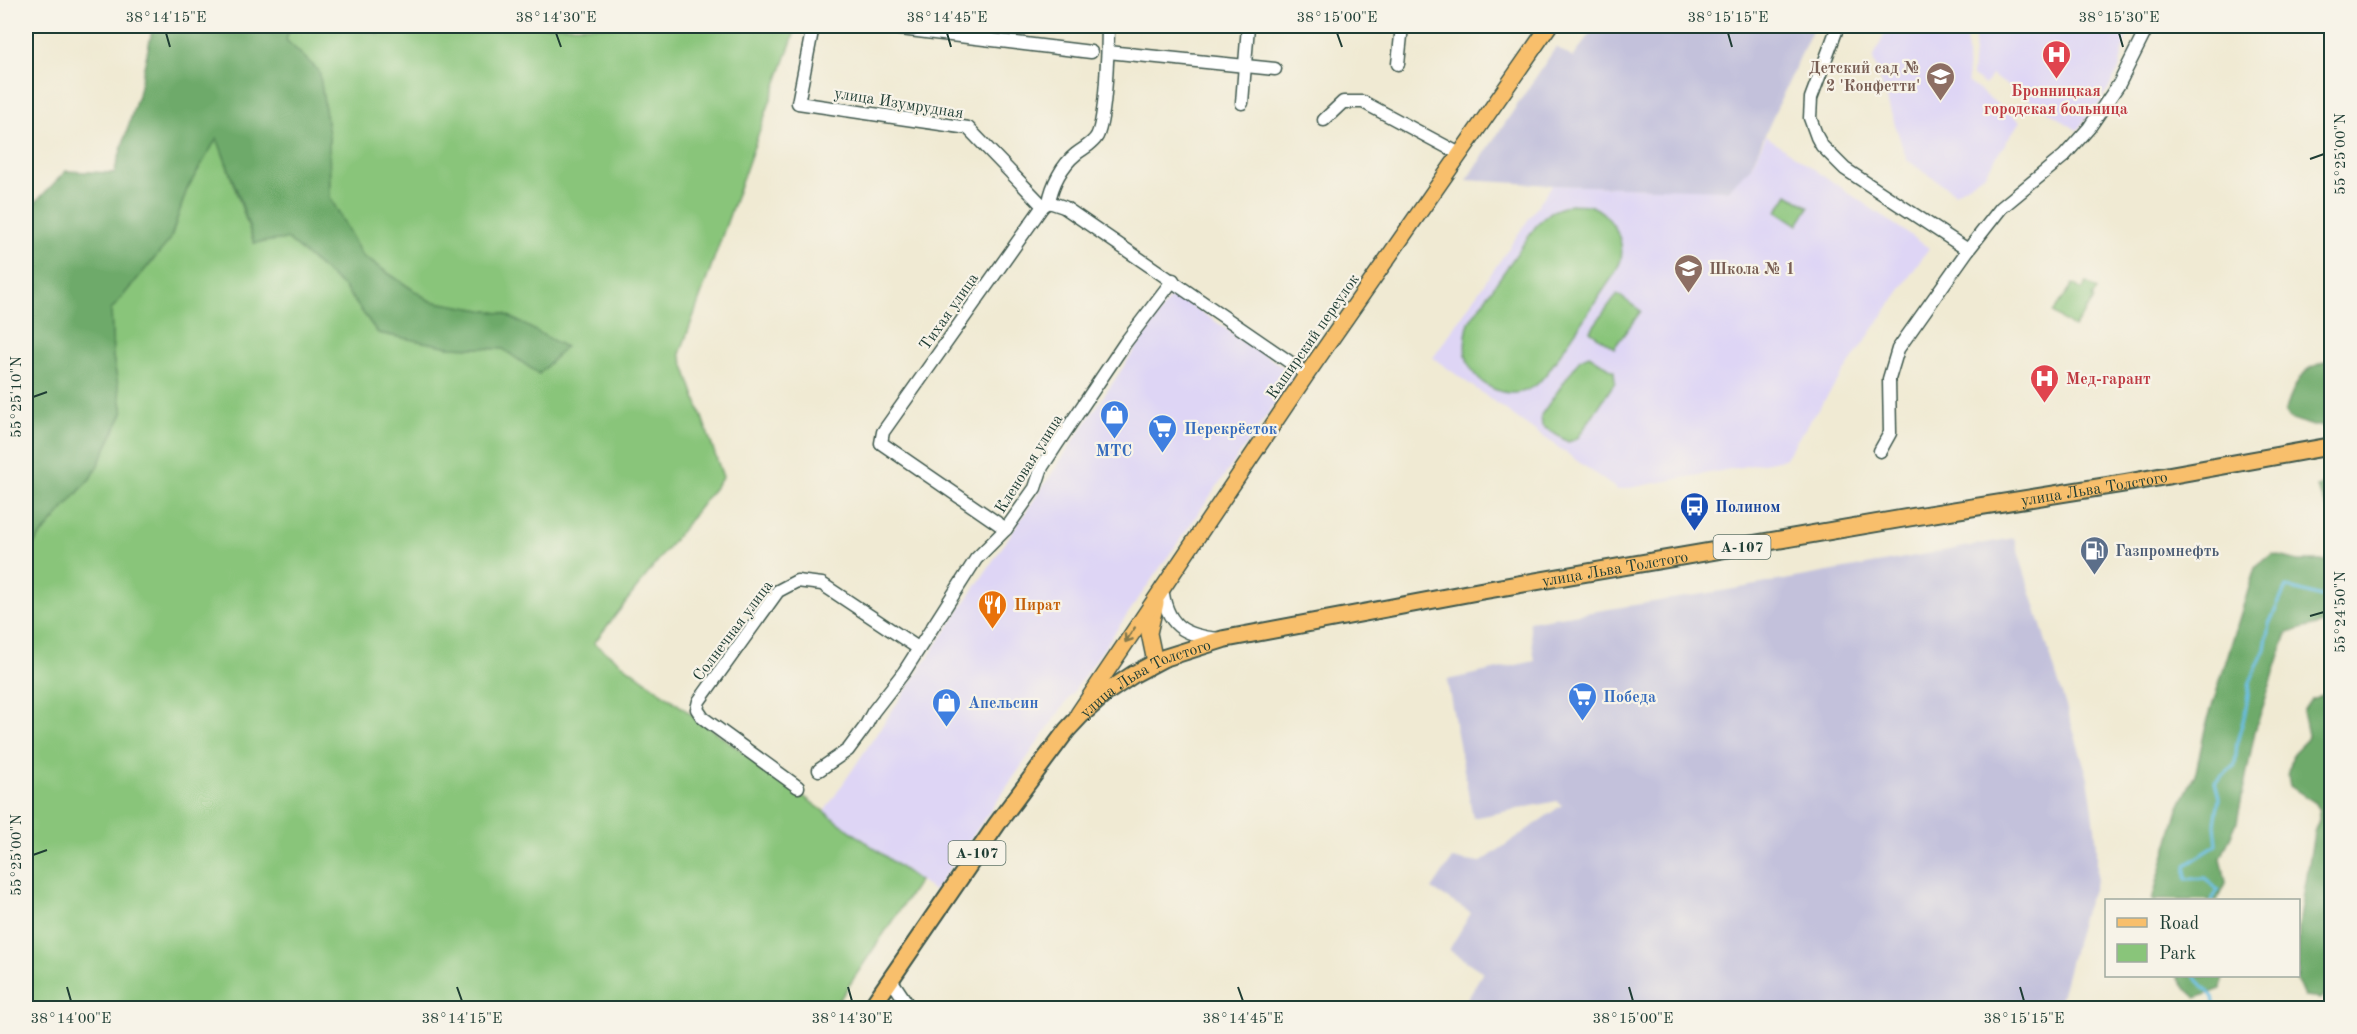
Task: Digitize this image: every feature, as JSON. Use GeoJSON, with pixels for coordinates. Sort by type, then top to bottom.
{"type":"FeatureCollection","features":[{"type":"Feature","properties":{"kind":"highway","name":"улица Льва Толстого"},"geometry":{"type":"LineString","coordinates":[[1067,730],[1080,714],[1107,692],[1155,662],[1224,639],[1480,591],[2138,481],[2331,446]]}},
{"type":"Feature","properties":{"kind":"highway","name":"А-107"},"geometry":{"type":"LineString","coordinates":[[871,1008],[997,824],[1067,730]]}},
{"type":"Feature","properties":{"kind":"main road","name":"Каширский переулок"},"geometry":{"type":"LineString","coordinates":[[1067,730],[1307,374],[1549,26]]}},
{"type":"Feature","properties":{"kind":"main road"},"geometry":{"type":"LineString","coordinates":[[1155,662],[1149,633],[1155,604],[1162,587]]}},
{"type":"Feature","properties":{"kind":"street","name":"улица Изумрудная"},"geometry":{"type":"LineString","coordinates":[[813,26],[798,104],[968,128],[1046,204]]}},
{"type":"Feature","properties":{"kind":"street"},"geometry":{"type":"LineString","coordinates":[[876,26],[1091,52]]}},
{"type":"Feature","properties":{"kind":"street"},"geometry":{"type":"LineString","coordinates":[[1108,26],[1108,52],[1275,69]]}},
{"type":"Feature","properties":{"kind":"street"},"geometry":{"type":"LineString","coordinates":[[1242,103],[1248,26]]}},
{"type":"Feature","properties":{"kind":"street"},"geometry":{"type":"LineString","coordinates":[[1398,64],[1402,26]]}},
{"type":"Feature","properties":{"kind":"street"},"geometry":{"type":"LineString","coordinates":[[1838,26],[1810,98],[1810,118],[1822,146],[1845,169],[1968,250]]}},
{"type":"Feature","properties":{"kind":"street"},"geometry":{"type":"LineString","coordinates":[[1880,451],[1890,433],[1889,379],[1898,349],[1968,250],[2001,208],[2064,156],[2089,128],[2119,84],[2148,26]]}},
{"type":"Feature","properties":{"kind":"street","name":"Тихая улица"},"geometry":{"type":"LineString","coordinates":[[1006,530],[881,443],[883,432],[1046,204],[1064,166],[1096,137],[1100,124],[1108,52]]}},
{"type":"Feature","properties":{"kind":"street"},"geometry":{"type":"LineString","coordinates":[[1324,120],[1343,102],[1363,102],[1460,154]]}},
{"type":"Feature","properties":{"kind":"street"},"geometry":{"type":"LineString","coordinates":[[1046,204],[1064,207],[1307,374]]}},
{"type":"Feature","properties":{"kind":"street","name":"Кленовая улица"},"geometry":{"type":"LineString","coordinates":[[819,770],[848,750],[873,712],[904,672],[976,559],[1006,530],[1035,488],[1042,467],[1057,444],[1125,344],[1173,280]]}},
{"type":"Feature","properties":{"kind":"street","name":"Солнечная улица"},"geometry":{"type":"LineString","coordinates":[[798,787],[703,718],[697,709],[699,701],[778,591],[796,581],[822,584],[918,648]]}},
{"type":"Feature","properties":{"kind":"street"},"geometry":{"type":"LineString","coordinates":[[1162,587],[1166,608],[1171,619],[1180,628],[1207,638],[1224,639]]}},
{"type":"Feature","properties":{"kind":"street"},"geometry":{"type":"LineString","coordinates":[[890,978],[910,1008]]}},
{"type":"Feature","properties":{"kind":"shaded area"},"geometry":{"type":"Polygon","coordinates":[[[1595,26],[1811,26],[1812,30],[1750,168],[1728,190],[1467,180],[1556,47],[1573,58],[1595,26]]]}},
{"type":"Feature","properties":{"kind":"shaded area","name":"Детский сад № 2 'Конфетти'"},"geometry":{"type":"Polygon","coordinates":[[[1888,26],[1960,26],[1966,29],[1968,82],[2020,121],[1985,174],[1955,193],[1907,160],[1873,59],[1888,26]]]}},
{"type":"Feature","properties":{"kind":"shaded area","name":"Бронницкая городская больница"},"geometry":{"type":"Polygon","coordinates":[[[1976,26],[2134,26],[2126,37],[2119,70],[2100,103],[2077,130],[1991,75],[1985,85],[1972,75],[1976,26]]]}},
{"type":"Feature","properties":{"kind":"shaded area","name":"Школа № 1"},"geometry":{"type":"Polygon","coordinates":[[[1766,136],[1929,248],[1784,459],[1618,490],[1433,358],[1552,185],[1657,188],[1750,168],[1766,136]]]}},
{"type":"Feature","properties":{"kind":"shaded area"},"geometry":{"type":"Polygon","coordinates":[[[1173,293],[1295,375],[934,891],[824,812],[1173,293]]]}},
{"type":"Feature","properties":{"kind":"shaded area"},"geometry":{"type":"Polygon","coordinates":[[[2014,538],[2088,778],[2093,810],[2097,846],[2097,879],[2081,921],[2060,1001],[2086,1008],[1462,1008],[1483,972],[1449,950],[1471,913],[1432,889],[1452,859],[1480,863],[1562,805],[1557,801],[1473,818],[1447,680],[1535,661],[1529,622],[1740,588],[2014,538]]]}},
{"type":"Feature","properties":{"kind":"green space"},"geometry":{"type":"Polygon","coordinates":[[[153,26],[290,26],[286,40],[319,71],[329,135],[330,197],[362,256],[430,301],[505,314],[565,347],[539,374],[503,349],[450,347],[378,333],[344,287],[287,239],[254,243],[217,138],[187,189],[170,240],[111,310],[113,357],[123,413],[93,475],[35,542],[26,558],[26,212],[66,171],[114,173],[138,95],[153,26]]]}},
{"type":"Feature","properties":{"kind":"green space"},"geometry":{"type":"Polygon","coordinates":[[[290,26],[338,26],[380,34],[369,26],[797,26],[680,354],[723,477],[594,643],[919,881],[834,1008],[26,1008],[26,558],[35,542],[93,475],[123,413],[113,357],[111,310],[170,240],[187,189],[217,137],[254,243],[287,239],[344,287],[378,333],[450,347],[503,349],[539,374],[564,348],[505,314],[430,301],[362,256],[330,197],[329,135],[319,71],[286,40],[290,26]]]}},
{"type":"Feature","properties":{"kind":"green space"},"geometry":{"type":"Polygon","coordinates":[[[1788,194],[1809,207],[1798,225],[1777,211],[1788,194]]]}},
{"type":"Feature","properties":{"kind":"green space"},"geometry":{"type":"Polygon","coordinates":[[[1570,204],[1589,205],[1609,219],[1620,242],[1622,251],[1620,263],[1548,372],[1535,386],[1525,391],[1503,392],[1483,383],[1469,366],[1465,347],[1469,322],[1538,223],[1551,212],[1570,204]]]}},
{"type":"Feature","properties":{"kind":"green space"},"geometry":{"type":"Polygon","coordinates":[[[2087,283],[2097,290],[2092,297],[2094,299],[2074,328],[2053,313],[2073,284],[2082,290],[2087,283]]]}},
{"type":"Feature","properties":{"kind":"green space"},"geometry":{"type":"Polygon","coordinates":[[[1617,294],[1641,311],[1614,348],[1590,331],[1617,294]]]}},
{"type":"Feature","properties":{"kind":"green space"},"geometry":{"type":"Polygon","coordinates":[[[1589,355],[1614,371],[1615,382],[1577,439],[1568,442],[1542,426],[1541,415],[1580,359],[1589,355]]]}},
{"type":"Feature","properties":{"kind":"green space"},"geometry":{"type":"Polygon","coordinates":[[[2331,361],[2331,425],[2313,426],[2289,418],[2285,411],[2300,378],[2312,367],[2331,361]]]}},
{"type":"Feature","properties":{"kind":"green space"},"geometry":{"type":"Polygon","coordinates":[[[2331,479],[2331,515],[2317,488],[2331,479]]]}},
{"type":"Feature","properties":{"kind":"green space"},"geometry":{"type":"Polygon","coordinates":[[[2331,553],[2331,621],[2287,633],[2255,731],[2237,822],[2221,858],[2226,882],[2218,899],[2152,899],[2178,809],[2196,772],[2205,729],[2255,568],[2272,554],[2298,561],[2326,561],[2331,553]]]}},
{"type":"Feature","properties":{"kind":"green space"},"geometry":{"type":"Polygon","coordinates":[[[2331,692],[2332,945],[2325,995],[2321,999],[2304,997],[2295,977],[2300,977],[2300,919],[2319,810],[2314,802],[2290,786],[2288,776],[2293,753],[2307,739],[2303,711],[2311,699],[2331,692]]]}},
{"type":"Feature","properties":{"kind":"green space"},"geometry":{"type":"Polygon","coordinates":[[[2178,977],[2223,977],[2221,989],[2196,998],[2178,977]]]}},
{"type":"Feature","properties":{"kind":"waterway"},"geometry":{"type":"LineString","coordinates":[[2213,899],[2218,890],[2205,878],[2186,879],[2186,865],[2217,845],[2215,824],[2219,798],[2215,782],[2235,765],[2237,742],[2245,714],[2250,682],[2265,649],[2269,624],[2286,587],[2332,600]]}},
{"type":"Feature","properties":{"kind":"waterway"},"geometry":{"type":"LineString","coordinates":[[2195,977],[2213,997],[2215,1008]]}},
{"type":"Feature","properties":{"kind":"place","name":"Бронницкая городская больница"},"geometry":{"type":"Point","coordinates":[2056,80]}},
{"type":"Feature","properties":{"kind":"place","name":"Детский сад № 2 'Конфетти'"},"geometry":{"type":"Point","coordinates":[1941,102]}},
{"type":"Feature","properties":{"kind":"place","name":"Школа № 1"},"geometry":{"type":"Point","coordinates":[1688,294]}},
{"type":"Feature","properties":{"kind":"place","name":"Мед-гарант"},"geometry":{"type":"Point","coordinates":[2045,404]}},
{"type":"Feature","properties":{"kind":"place","name":"МТС"},"geometry":{"type":"Point","coordinates":[1114,440]}},
{"type":"Feature","properties":{"kind":"place","name":"Перекрёсток"},"geometry":{"type":"Point","coordinates":[1163,454]}},
{"type":"Feature","properties":{"kind":"place","name":"Полином"},"geometry":{"type":"Point","coordinates":[1694,532]}},
{"type":"Feature","properties":{"kind":"place","name":"Газпромнефть"},"geometry":{"type":"Point","coordinates":[2094,576]}},
{"type":"Feature","properties":{"kind":"place","name":"Пират"},"geometry":{"type":"Point","coordinates":[993,630]}},
{"type":"Feature","properties":{"kind":"place","name":"Победа"},"geometry":{"type":"Point","coordinates":[1582,722]}},
{"type":"Feature","properties":{"kind":"place","name":"Апельсин"},"geometry":{"type":"Point","coordinates":[947,728]}}]}
